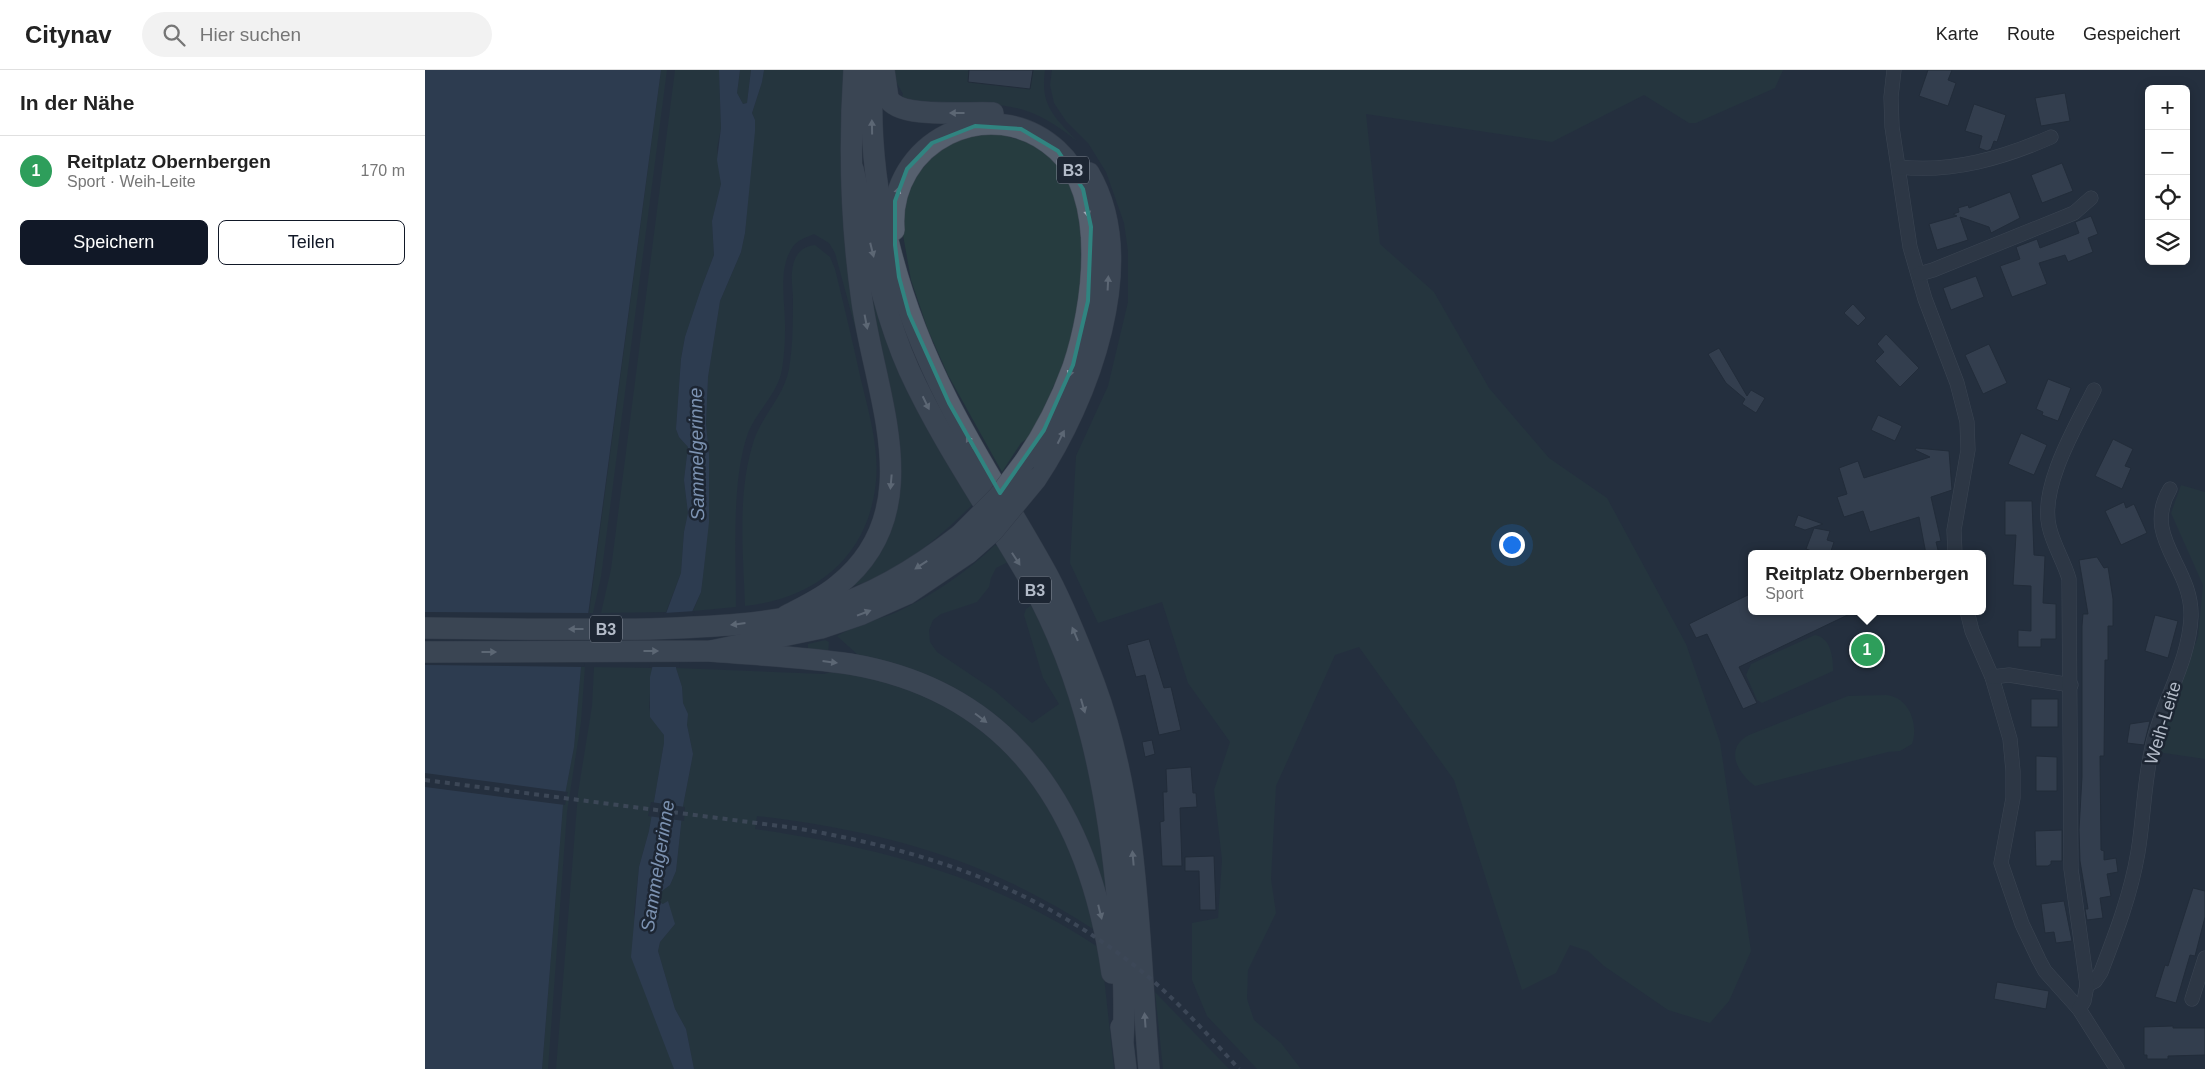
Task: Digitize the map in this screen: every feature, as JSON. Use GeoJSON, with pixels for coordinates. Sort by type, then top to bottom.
{"type":"FeatureCollection","features":[{"type":"Feature","properties":{"kind":"main road","name":"B3"},"geometry":{"type":"LineString","coordinates":[[854,70],[853,169],[890,318],[909,369],[954,457],[1029,580],[1050,620],[1079,692],[1095,751],[1109,821],[1126,997],[1123,1040]]}},
{"type":"Feature","properties":{"kind":"main road","name":"B3"},"geometry":{"type":"LineString","coordinates":[[873,70],[872,120],[875,174],[883,223],[909,314],[949,403],[1047,575],[1066,613],[1105,717],[1119,772],[1132,843],[1149,1069]]}},
{"type":"Feature","properties":{"kind":"main road","name":"B3"},"geometry":{"type":"LineString","coordinates":[[884,70],[888,98],[899,108],[922,112],[1009,115],[1039,124],[1068,144],[1081,160],[1099,196],[1108,228],[1109,251],[1107,298],[1102,328],[1089,375],[1077,406],[1051,456],[1031,470]]}},
{"type":"Feature","properties":{"kind":"main road","name":"B3"},"geometry":{"type":"LineString","coordinates":[[425,628],[619,629],[785,626],[841,622],[884,606],[925,584],[964,544],[998,525],[1031,470],[1044,430],[1065,387],[1079,345],[1091,275],[1091,227],[1083,190],[1067,162],[1047,142],[1021,129],[1006,126],[991,125],[963,128],[932,143],[907,169],[895,201],[893,227],[899,277]]}},
{"type":"Feature","properties":{"kind":"main road"},"geometry":{"type":"LineString","coordinates":[[785,626],[837,587],[858,566],[880,530],[891,487],[890,440],[867,327],[855,246],[853,169]]}},
{"type":"Feature","properties":{"kind":"main road","name":"B3"},"geometry":{"type":"LineString","coordinates":[[711,651],[785,626]]}},
{"type":"Feature","properties":{"kind":"main road","name":"B3"},"geometry":{"type":"LineString","coordinates":[[425,652],[711,651],[851,664],[922,685],[974,713],[994,728],[1025,758],[1066,816],[1088,869],[1109,954],[1126,1069]]}},
{"type":"Feature","properties":{"kind":"street"},"geometry":{"type":"LineString","coordinates":[[1894,70],[1891,111],[1903,212],[1910,247],[1933,319],[1957,383],[1967,422],[1968,450],[1954,530],[1955,550]]}},
{"type":"Feature","properties":{"kind":"street"},"geometry":{"type":"LineString","coordinates":[[1899,166],[1926,170],[1987,160],[2051,137]]}},
{"type":"Feature","properties":{"kind":"street"},"geometry":{"type":"LineString","coordinates":[[1919,274],[2074,214],[2091,198]]}},
{"type":"Feature","properties":{"kind":"street","name":"Weih-Leite"},"geometry":{"type":"LineString","coordinates":[[2079,1009],[2084,1001],[2087,985],[2071,869],[2069,579],[2065,562],[2049,527],[2046,507],[2050,487],[2094,390]]}},
{"type":"Feature","properties":{"kind":"street","name":"Weih-Leite"},"geometry":{"type":"LineString","coordinates":[[2087,985],[2095,981],[2101,972],[2127,899],[2138,854],[2153,742],[2187,647],[2191,618],[2189,587],[2162,529],[2160,511],[2171,489]]}},
{"type":"Feature","properties":{"kind":"street"},"geometry":{"type":"LineString","coordinates":[[1968,615],[1972,631],[2005,713],[2013,771],[2010,822],[2001,863],[2022,924],[2045,971],[2079,1009],[2117,1069]]}},
{"type":"Feature","properties":{"kind":"street"},"geometry":{"type":"LineString","coordinates":[[1992,677],[2017,676],[2071,685]]}},
{"type":"Feature","properties":{"kind":"street"},"geometry":{"type":"LineString","coordinates":[[2192,999],[2205,958]]}},
{"type":"Feature","properties":{"kind":"highlighted area"},"geometry":{"type":"Polygon","coordinates":[[[975,126],[1021,129],[1058,151],[1083,189],[1091,227],[1088,301],[1073,365],[1044,430],[1000,493],[949,403],[909,314],[899,277],[895,245],[895,201],[907,169],[932,143],[975,126]]]}},
{"type":"Feature","properties":{"kind":"green space"},"geometry":{"type":"Polygon","coordinates":[[[661,70],[667,70],[601,577],[593,613],[589,613],[661,70]]]}},
{"type":"Feature","properties":{"kind":"green space"},"geometry":{"type":"Polygon","coordinates":[[[675,70],[719,70],[721,128],[717,148],[721,184],[712,221],[714,255],[685,337],[681,359],[676,429],[679,437],[688,447],[684,480],[688,513],[684,532],[681,573],[666,612],[601,613],[611,569],[675,70]]]}},
{"type":"Feature","properties":{"kind":"green space"},"geometry":{"type":"Polygon","coordinates":[[[740,70],[751,70],[747,103],[743,104],[737,93],[740,70]]]}},
{"type":"Feature","properties":{"kind":"green space"},"geometry":{"type":"Polygon","coordinates":[[[764,70],[844,70],[873,393],[835,253],[829,243],[814,234],[796,243],[787,257],[783,278],[785,336],[780,378],[748,433],[743,452],[737,496],[735,542],[736,607],[693,611],[701,592],[709,509],[709,455],[706,424],[708,377],[720,301],[741,252],[745,233],[755,120],[752,113],[764,70]]]}},
{"type":"Feature","properties":{"kind":"green space"},"geometry":{"type":"Polygon","coordinates":[[[894,70],[1045,70],[1044,82],[1047,102],[1055,117],[1077,141],[1045,119],[1018,108],[989,104],[926,102],[902,97],[903,94],[895,80],[894,70]]]}},
{"type":"Feature","properties":{"kind":"green space"},"geometry":{"type":"Polygon","coordinates":[[[1052,70],[1783,70],[1775,88],[1696,123],[1689,123],[1644,95],[1552,142],[1366,114],[1380,244],[1434,292],[1489,388],[1549,458],[1607,498],[1686,644],[1720,742],[1751,951],[1729,1001],[1710,1023],[1668,1010],[1604,966],[1588,951],[1570,945],[1556,973],[1522,990],[1454,780],[1359,647],[1335,655],[1276,786],[1271,879],[1276,913],[1248,970],[1247,999],[1254,1020],[1281,1043],[1301,1069],[1257,1069],[1207,1016],[1192,980],[1192,923],[1218,918],[1222,860],[1214,790],[1230,742],[1188,683],[1162,602],[1098,623],[1070,563],[1076,456],[1108,386],[1128,302],[1128,251],[1124,223],[1106,172],[1088,143],[1066,121],[1054,103],[1050,85],[1052,70]]]}},
{"type":"Feature","properties":{"kind":"green space"},"geometry":{"type":"Polygon","coordinates":[[[991,131],[1042,147],[1075,188],[1083,237],[1081,293],[1068,354],[1032,435],[1021,443],[1002,472],[948,375],[928,330],[911,280],[902,229],[908,190],[913,180],[943,144],[991,131]]]}},
{"type":"Feature","properties":{"kind":"green space"},"geometry":{"type":"Polygon","coordinates":[[[815,245],[830,257],[835,269],[870,417],[877,468],[871,508],[863,531],[835,569],[816,583],[795,594],[745,606],[742,522],[745,480],[754,440],[783,388],[789,369],[793,333],[793,264],[801,251],[806,247],[815,245]]]}},
{"type":"Feature","properties":{"kind":"green space"},"geometry":{"type":"Polygon","coordinates":[[[865,281],[974,503],[932,541],[900,565],[883,575],[848,587],[888,522],[865,281]]]}},
{"type":"Feature","properties":{"kind":"green space"},"geometry":{"type":"Polygon","coordinates":[[[2181,485],[2205,492],[2205,759],[2157,752],[2163,728],[2198,637],[2203,585],[2171,513],[2181,485]]]}},
{"type":"Feature","properties":{"kind":"green space"},"geometry":{"type":"Polygon","coordinates":[[[995,545],[1002,548],[1008,562],[996,568],[989,587],[977,602],[941,614],[933,620],[929,630],[930,642],[937,652],[995,691],[1032,723],[1059,704],[1043,678],[1024,615],[1026,609],[1033,604],[1057,661],[1088,754],[1114,932],[1032,753],[858,655],[837,636],[897,612],[924,598],[961,574],[995,545]]]}},
{"type":"Feature","properties":{"kind":"green space"},"geometry":{"type":"Polygon","coordinates":[[[1815,635],[1825,640],[1828,644],[1832,654],[1833,671],[1762,703],[1757,700],[1746,675],[1751,664],[1815,635]]]}},
{"type":"Feature","properties":{"kind":"green space"},"geometry":{"type":"Polygon","coordinates":[[[1867,635],[1874,636],[1879,640],[1883,645],[1883,659],[1879,664],[1874,668],[1867,669],[1860,668],[1855,664],[1851,659],[1850,652],[1851,645],[1855,640],[1860,636],[1867,635]]]}},
{"type":"Feature","properties":{"kind":"green space"},"geometry":{"type":"Polygon","coordinates":[[[825,640],[829,642],[828,654],[808,648],[808,644],[825,640]]]}},
{"type":"Feature","properties":{"kind":"green space"},"geometry":{"type":"Polygon","coordinates":[[[581,667],[585,667],[581,722],[567,812],[548,1069],[542,1069],[563,805],[574,746],[581,667]]]}},
{"type":"Feature","properties":{"kind":"green space"},"geometry":{"type":"Polygon","coordinates":[[[594,667],[652,668],[649,707],[651,717],[664,735],[664,743],[649,831],[639,867],[634,914],[674,1069],[556,1069],[578,793],[592,706],[594,667]]]}},
{"type":"Feature","properties":{"kind":"green space"},"geometry":{"type":"Polygon","coordinates":[[[676,668],[824,674],[835,671],[872,677],[937,699],[1006,746],[1068,837],[1098,932],[1016,885],[975,867],[893,840],[757,816],[755,829],[847,845],[935,869],[1020,903],[1061,924],[1101,949],[1114,1069],[694,1069],[686,1029],[675,1009],[658,951],[660,942],[675,924],[663,904],[657,901],[662,891],[670,885],[676,871],[683,806],[693,754],[687,725],[688,714],[683,703],[682,687],[676,668]]]}},
{"type":"Feature","properties":{"kind":"green space"},"geometry":{"type":"Polygon","coordinates":[[[1886,695],[1901,701],[1906,706],[1913,720],[1914,736],[1912,744],[1900,751],[1888,752],[1755,786],[1739,768],[1735,753],[1741,740],[1749,735],[1848,696],[1886,695]]]}},
{"type":"Feature","properties":{"kind":"green space"},"geometry":{"type":"Polygon","coordinates":[[[1155,992],[1229,1069],[1163,1069],[1155,992]]]}},
{"type":"Feature","properties":{"kind":"water"},"geometry":{"type":"Polygon","coordinates":[[[425,70],[661,70],[581,667],[574,747],[563,805],[542,1069],[425,1069],[425,70]]]}},
{"type":"Feature","properties":{"kind":"water","name":"Sammelgerinne"},"geometry":{"type":"Polygon","coordinates":[[[719,70],[740,70],[737,93],[743,104],[747,103],[751,70],[764,70],[752,113],[755,120],[755,131],[745,233],[741,252],[720,301],[708,377],[706,424],[709,455],[709,522],[701,592],[687,623],[677,657],[676,668],[682,687],[683,703],[688,714],[687,725],[693,754],[683,806],[676,871],[670,885],[662,891],[657,901],[663,904],[668,901],[675,924],[660,942],[658,951],[675,1009],[686,1029],[694,1069],[674,1069],[631,957],[639,867],[649,831],[664,743],[664,735],[650,717],[650,677],[663,622],[681,573],[684,532],[688,513],[684,480],[688,447],[679,437],[676,429],[681,359],[685,337],[714,255],[712,221],[721,184],[717,160],[721,128],[719,70]]]}},
{"type":"Feature","properties":{"kind":"pier"},"geometry":{"type":"Polygon","coordinates":[[[695,611],[684,639],[679,667],[649,667],[664,613],[695,611]]]}},
{"type":"Feature","properties":{"kind":"pier"},"geometry":{"type":"Polygon","coordinates":[[[425,612],[591,613],[584,667],[425,665],[425,612]]]}},
{"type":"Feature","properties":{"kind":"pier"},"geometry":{"type":"Polygon","coordinates":[[[425,773],[568,792],[565,805],[425,787],[425,773]]]}},
{"type":"Feature","properties":{"kind":"pier"},"geometry":{"type":"Polygon","coordinates":[[[651,802],[685,807],[684,821],[648,816],[651,802]]]}},
{"type":"Feature","properties":{"kind":"building"},"geometry":{"type":"Polygon","coordinates":[[[969,70],[1033,70],[1030,89],[968,82],[969,70]]]}},
{"type":"Feature","properties":{"kind":"building"},"geometry":{"type":"Polygon","coordinates":[[[1928,70],[1952,70],[1948,80],[1956,83],[1948,106],[1919,96],[1928,70]]]}},
{"type":"Feature","properties":{"kind":"building"},"geometry":{"type":"Polygon","coordinates":[[[2065,93],[2070,121],[2041,126],[2035,98],[2065,93]]]}},
{"type":"Feature","properties":{"kind":"building"},"geometry":{"type":"Polygon","coordinates":[[[1974,104],[2006,115],[1997,142],[1994,141],[1991,149],[1987,151],[1979,148],[1982,136],[1965,131],[1974,104]]]}},
{"type":"Feature","properties":{"kind":"building"},"geometry":{"type":"Polygon","coordinates":[[[2062,163],[2073,191],[2042,203],[2031,175],[2062,163]]]}},
{"type":"Feature","properties":{"kind":"building"},"geometry":{"type":"Polygon","coordinates":[[[2010,192],[2020,218],[1991,233],[1989,227],[1960,217],[1968,240],[1937,250],[1929,224],[1957,216],[1953,214],[1959,212],[1958,208],[1968,205],[1969,208],[2010,192]]]}},
{"type":"Feature","properties":{"kind":"building"},"geometry":{"type":"Polygon","coordinates":[[[2091,216],[2098,234],[2088,238],[2093,252],[2068,262],[2065,255],[2039,263],[2047,284],[2012,297],[2000,266],[2020,259],[2016,247],[2037,239],[2040,248],[2079,233],[2075,222],[2091,216]]]}},
{"type":"Feature","properties":{"kind":"building"},"geometry":{"type":"Polygon","coordinates":[[[1976,276],[1984,297],[1951,310],[1943,288],[1976,276]]]}},
{"type":"Feature","properties":{"kind":"building"},"geometry":{"type":"Polygon","coordinates":[[[1853,304],[1866,318],[1858,326],[1844,313],[1853,304]]]}},
{"type":"Feature","properties":{"kind":"building"},"geometry":{"type":"Polygon","coordinates":[[[1886,334],[1919,368],[1900,387],[1875,361],[1884,352],[1877,344],[1886,334]]]}},
{"type":"Feature","properties":{"kind":"building"},"geometry":{"type":"Polygon","coordinates":[[[1989,344],[2007,383],[1983,394],[1965,355],[1989,344]]]}},
{"type":"Feature","properties":{"kind":"building"},"geometry":{"type":"Polygon","coordinates":[[[1719,348],[1747,396],[1751,390],[1765,398],[1756,413],[1742,404],[1745,399],[1726,383],[1708,354],[1719,348]]]}},
{"type":"Feature","properties":{"kind":"building"},"geometry":{"type":"Polygon","coordinates":[[[2048,379],[2071,388],[2058,421],[2042,415],[2043,412],[2036,409],[2048,379]]]}},
{"type":"Feature","properties":{"kind":"building"},"geometry":{"type":"Polygon","coordinates":[[[1878,415],[1902,426],[1895,441],[1871,430],[1878,415]]]}},
{"type":"Feature","properties":{"kind":"building"},"geometry":{"type":"Polygon","coordinates":[[[2021,433],[2047,445],[2034,475],[2008,464],[2021,433]]]}},
{"type":"Feature","properties":{"kind":"building"},"geometry":{"type":"Polygon","coordinates":[[[2113,439],[2133,449],[2125,466],[2131,468],[2122,489],[2095,476],[2113,439]]]}},
{"type":"Feature","properties":{"kind":"building"},"geometry":{"type":"Polygon","coordinates":[[[1916,448],[1949,451],[1952,490],[1931,497],[1941,541],[1936,542],[1938,550],[1925,550],[1919,517],[1870,532],[1863,511],[1844,517],[1837,497],[1847,494],[1839,468],[1858,461],[1864,478],[1930,457],[1915,450],[1916,448]]]}},
{"type":"Feature","properties":{"kind":"building"},"geometry":{"type":"Polygon","coordinates":[[[2005,501],[2032,501],[2034,555],[2045,556],[2043,603],[2056,604],[2056,639],[2041,639],[2041,647],[2018,647],[2018,630],[2031,631],[2031,586],[2013,585],[2016,535],[2005,535],[2005,501]]]}},
{"type":"Feature","properties":{"kind":"building"},"geometry":{"type":"Polygon","coordinates":[[[2124,502],[2126,508],[2134,504],[2147,533],[2121,545],[2105,511],[2124,502]]]}},
{"type":"Feature","properties":{"kind":"building"},"geometry":{"type":"Polygon","coordinates":[[[1798,515],[1823,524],[1805,530],[1794,526],[1798,515]]]}},
{"type":"Feature","properties":{"kind":"building"},"geometry":{"type":"Polygon","coordinates":[[[1814,528],[1830,531],[1827,540],[1834,542],[1831,550],[1806,549],[1814,528]]]}},
{"type":"Feature","properties":{"kind":"building"},"geometry":{"type":"Polygon","coordinates":[[[2097,557],[2104,568],[2108,567],[2113,599],[2113,626],[2108,626],[2108,660],[2105,660],[2104,756],[2100,756],[2101,850],[2104,851],[2104,860],[2116,858],[2118,872],[2107,874],[2111,896],[2100,898],[2103,918],[2087,920],[2085,909],[2088,909],[2080,861],[2079,830],[2082,777],[2082,626],[2083,614],[2088,614],[2079,560],[2097,557]]]}},
{"type":"Feature","properties":{"kind":"building"},"geometry":{"type":"Polygon","coordinates":[[[1748,595],[1748,615],[1848,615],[1739,667],[1757,703],[1743,709],[1707,634],[1696,638],[1689,624],[1748,595]]]}},
{"type":"Feature","properties":{"kind":"building"},"geometry":{"type":"Polygon","coordinates":[[[2155,615],[2178,621],[2168,658],[2145,651],[2155,615]]]}},
{"type":"Feature","properties":{"kind":"building"},"geometry":{"type":"Polygon","coordinates":[[[1149,639],[1164,688],[1171,687],[1181,730],[1159,735],[1145,675],[1136,677],[1127,645],[1149,639]]]}},
{"type":"Feature","properties":{"kind":"building"},"geometry":{"type":"Polygon","coordinates":[[[2031,699],[2058,699],[2058,727],[2031,727],[2031,699]]]}},
{"type":"Feature","properties":{"kind":"building"},"geometry":{"type":"Polygon","coordinates":[[[2150,721],[2144,745],[2127,743],[2130,724],[2150,721]]]}},
{"type":"Feature","properties":{"kind":"building"},"geometry":{"type":"Polygon","coordinates":[[[1152,740],[1155,754],[1145,757],[1142,742],[1152,740]]]}},
{"type":"Feature","properties":{"kind":"building"},"geometry":{"type":"Polygon","coordinates":[[[2036,756],[2057,757],[2057,791],[2036,791],[2036,756]]]}},
{"type":"Feature","properties":{"kind":"building"},"geometry":{"type":"Polygon","coordinates":[[[1191,767],[1193,793],[1196,793],[1197,807],[1180,808],[1182,866],[1162,866],[1160,822],[1164,821],[1163,792],[1167,792],[1166,769],[1191,767]]]}},
{"type":"Feature","properties":{"kind":"building"},"geometry":{"type":"Polygon","coordinates":[[[2062,830],[2062,861],[2051,861],[2051,864],[2048,866],[2036,866],[2035,831],[2062,830]]]}},
{"type":"Feature","properties":{"kind":"building"},"geometry":{"type":"Polygon","coordinates":[[[1214,856],[1216,910],[1200,910],[1199,871],[1185,871],[1185,857],[1214,856]]]}},
{"type":"Feature","properties":{"kind":"building"},"geometry":{"type":"Polygon","coordinates":[[[2193,888],[2205,891],[2205,917],[2195,956],[2190,955],[2176,1003],[2155,997],[2165,965],[2168,966],[2193,888]]]}},
{"type":"Feature","properties":{"kind":"building"},"geometry":{"type":"Polygon","coordinates":[[[2064,901],[2072,941],[2056,943],[2054,932],[2045,933],[2041,904],[2064,901]]]}},
{"type":"Feature","properties":{"kind":"building"},"geometry":{"type":"Polygon","coordinates":[[[1997,982],[2049,991],[2046,1009],[1994,999],[1997,982]]]}},
{"type":"Feature","properties":{"kind":"building"},"geometry":{"type":"Polygon","coordinates":[[[2173,1026],[2173,1028],[2205,1028],[2205,1055],[2168,1056],[2168,1059],[2147,1059],[2147,1055],[2144,1055],[2144,1027],[2173,1026]]]}},
{"type":"Feature","properties":{"kind":"railway"},"geometry":{"type":"LineString","coordinates":[[425,780],[795,828],[889,848],[977,876],[1020,894],[1061,916],[1101,941],[1167,993],[1239,1069]]}},
{"type":"Feature","properties":{"kind":"place","name":"Reitplatz Obernbergen"},"geometry":{"type":"Point","coordinates":[1867,650]}}]}
